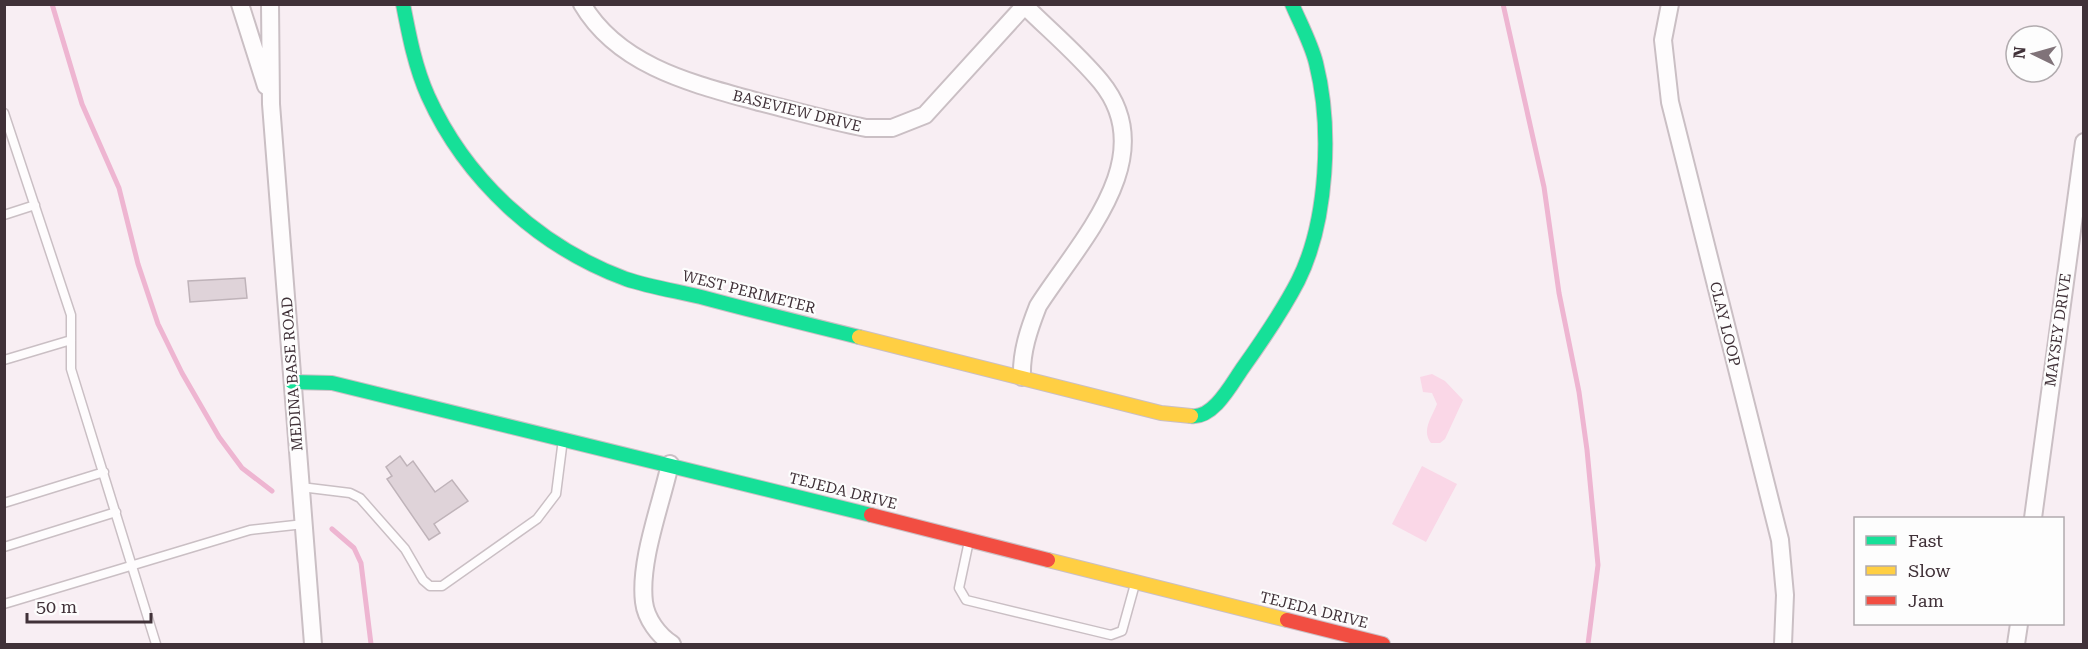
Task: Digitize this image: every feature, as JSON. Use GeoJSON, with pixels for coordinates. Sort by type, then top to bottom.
{"type":"FeatureCollection","features":[{"type":"Feature","properties":{"kind":"street","name":"MEDINA BASE ROAD"},"geometry":{"type":"LineString","coordinates":[[240,4],[271,104]]}},
{"type":"Feature","properties":{"kind":"street","name":"MEDINA BASE ROAD"},"geometry":{"type":"LineString","coordinates":[[270,4],[271,104],[313,645]]}},
{"type":"Feature","properties":{"kind":"street","name":"WEST PERIMETER"},"geometry":{"type":"LineString","coordinates":[[403,4],[421,78],[447,136],[491,193],[555,245],[588,263],[627,279],[1161,412],[1196,417],[1207,412],[1221,398],[1273,325],[1299,279],[1309,251],[1326,180],[1322,92],[1316,62],[1292,4]]}},
{"type":"Feature","properties":{"kind":"street","name":"BASEVIEW DRIVE"},"geometry":{"type":"LineString","coordinates":[[582,4],[608,35],[636,58],[660,72],[702,86],[866,128],[892,128],[925,115],[1025,5]]}},
{"type":"Feature","properties":{"kind":"street","name":"CLAY LOOP"},"geometry":{"type":"LineString","coordinates":[[1670,4],[1663,40],[1670,102],[1780,540],[1785,595],[1783,645]]}},
{"type":"Feature","properties":{"kind":"street"},"geometry":{"type":"LineString","coordinates":[[1022,377],[1021,361],[1038,306],[1112,194],[1122,155],[1123,133],[1118,109],[1103,84],[1025,5]]}},
{"type":"Feature","properties":{"kind":"street","name":"MAYSEY DRIVE"},"geometry":{"type":"LineString","coordinates":[[2033,517],[2084,142]]}},
{"type":"Feature","properties":{"kind":"street","name":"TEJEDA DRIVE"},"geometry":{"type":"LineString","coordinates":[[292,382],[332,383],[670,464],[1383,645]]}},
{"type":"Feature","properties":{"kind":"street"},"geometry":{"type":"LineString","coordinates":[[670,464],[647,562],[644,604],[658,632],[672,645]]}},
{"type":"Feature","properties":{"kind":"street"},"geometry":{"type":"LineString","coordinates":[[2016,645],[2019,625]]}},
{"type":"Feature","properties":{"kind":"lane"},"geometry":{"type":"LineString","coordinates":[[4,113],[70,315],[71,369],[133,564],[156,645]]}},
{"type":"Feature","properties":{"kind":"lane"},"geometry":{"type":"LineString","coordinates":[[4,215],[35,205]]}},
{"type":"Feature","properties":{"kind":"lane"},"geometry":{"type":"LineString","coordinates":[[4,360],[71,340]]}},
{"type":"Feature","properties":{"kind":"lane"},"geometry":{"type":"LineString","coordinates":[[301,487],[350,493],[360,498],[405,549],[423,580],[430,586],[442,586],[537,519],[555,494],[562,438]]}},
{"type":"Feature","properties":{"kind":"lane"},"geometry":{"type":"LineString","coordinates":[[4,503],[104,472]]}},
{"type":"Feature","properties":{"kind":"lane"},"geometry":{"type":"LineString","coordinates":[[4,547],[116,512]]}},
{"type":"Feature","properties":{"kind":"lane"},"geometry":{"type":"LineString","coordinates":[[4,604],[250,530],[304,524]]}},
{"type":"Feature","properties":{"kind":"lane"},"geometry":{"type":"LineString","coordinates":[[970,539],[959,588],[966,600],[1111,636],[1122,631],[1136,581]]}},
{"type":"Feature","properties":{"kind":"shaded area"},"geometry":{"type":"Polygon","coordinates":[[[1432,374],[1445,381],[1463,400],[1445,439],[1440,443],[1431,443],[1428,438],[1428,424],[1437,404],[1432,393],[1423,392],[1420,377],[1432,374]]]}},
{"type":"Feature","properties":{"kind":"shaded area"},"geometry":{"type":"Polygon","coordinates":[[[1422,466],[1457,484],[1426,542],[1392,524],[1422,466]]]}},
{"type":"Feature","properties":{"kind":"building"},"geometry":{"type":"Polygon","coordinates":[[[245,278],[247,298],[190,302],[188,281],[245,278]]]}},
{"type":"Feature","properties":{"kind":"building"},"geometry":{"type":"Polygon","coordinates":[[[400,456],[407,466],[413,461],[435,492],[452,480],[468,501],[434,524],[440,533],[429,540],[387,479],[392,476],[386,467],[400,456]]]}},
{"type":"Feature","properties":{"kind":"waterway"},"geometry":{"type":"LineString","coordinates":[[52,4],[82,104],[119,188],[138,264],[158,324],[182,373],[219,437],[242,468],[272,491]]}},
{"type":"Feature","properties":{"kind":"waterway"},"geometry":{"type":"LineString","coordinates":[[1503,4],[1544,187],[1559,293],[1579,392],[1587,450],[1598,565],[1588,644]]}},
{"type":"Feature","properties":{"kind":"waterway"},"geometry":{"type":"LineString","coordinates":[[332,529],[354,548],[361,563],[371,644]]}},
{"type":"Feature","properties":{"kind":"traffic: fast"},"geometry":{"type":"LineString","coordinates":[[403,4],[419,74],[444,127],[484,182],[535,229],[564,249],[626,279],[859,337]]}},
{"type":"Feature","properties":{"kind":"traffic: fast"},"geometry":{"type":"LineString","coordinates":[[1191,416],[1207,412],[1227,392],[1298,281],[1316,231],[1324,174],[1324,116],[1316,63],[1292,4]]}},
{"type":"Feature","properties":{"kind":"traffic: fast"},"geometry":{"type":"LineString","coordinates":[[292,382],[332,383],[871,515]]}},
{"type":"Feature","properties":{"kind":"traffic: slow"},"geometry":{"type":"LineString","coordinates":[[859,337],[1161,413],[1191,416]]}},
{"type":"Feature","properties":{"kind":"traffic: slow"},"geometry":{"type":"LineString","coordinates":[[1048,560],[1287,620]]}},
{"type":"Feature","properties":{"kind":"traffic: jam"},"geometry":{"type":"LineString","coordinates":[[871,515],[1048,560]]}},
{"type":"Feature","properties":{"kind":"traffic: jam"},"geometry":{"type":"LineString","coordinates":[[1287,620],[1383,644]]}}]}
